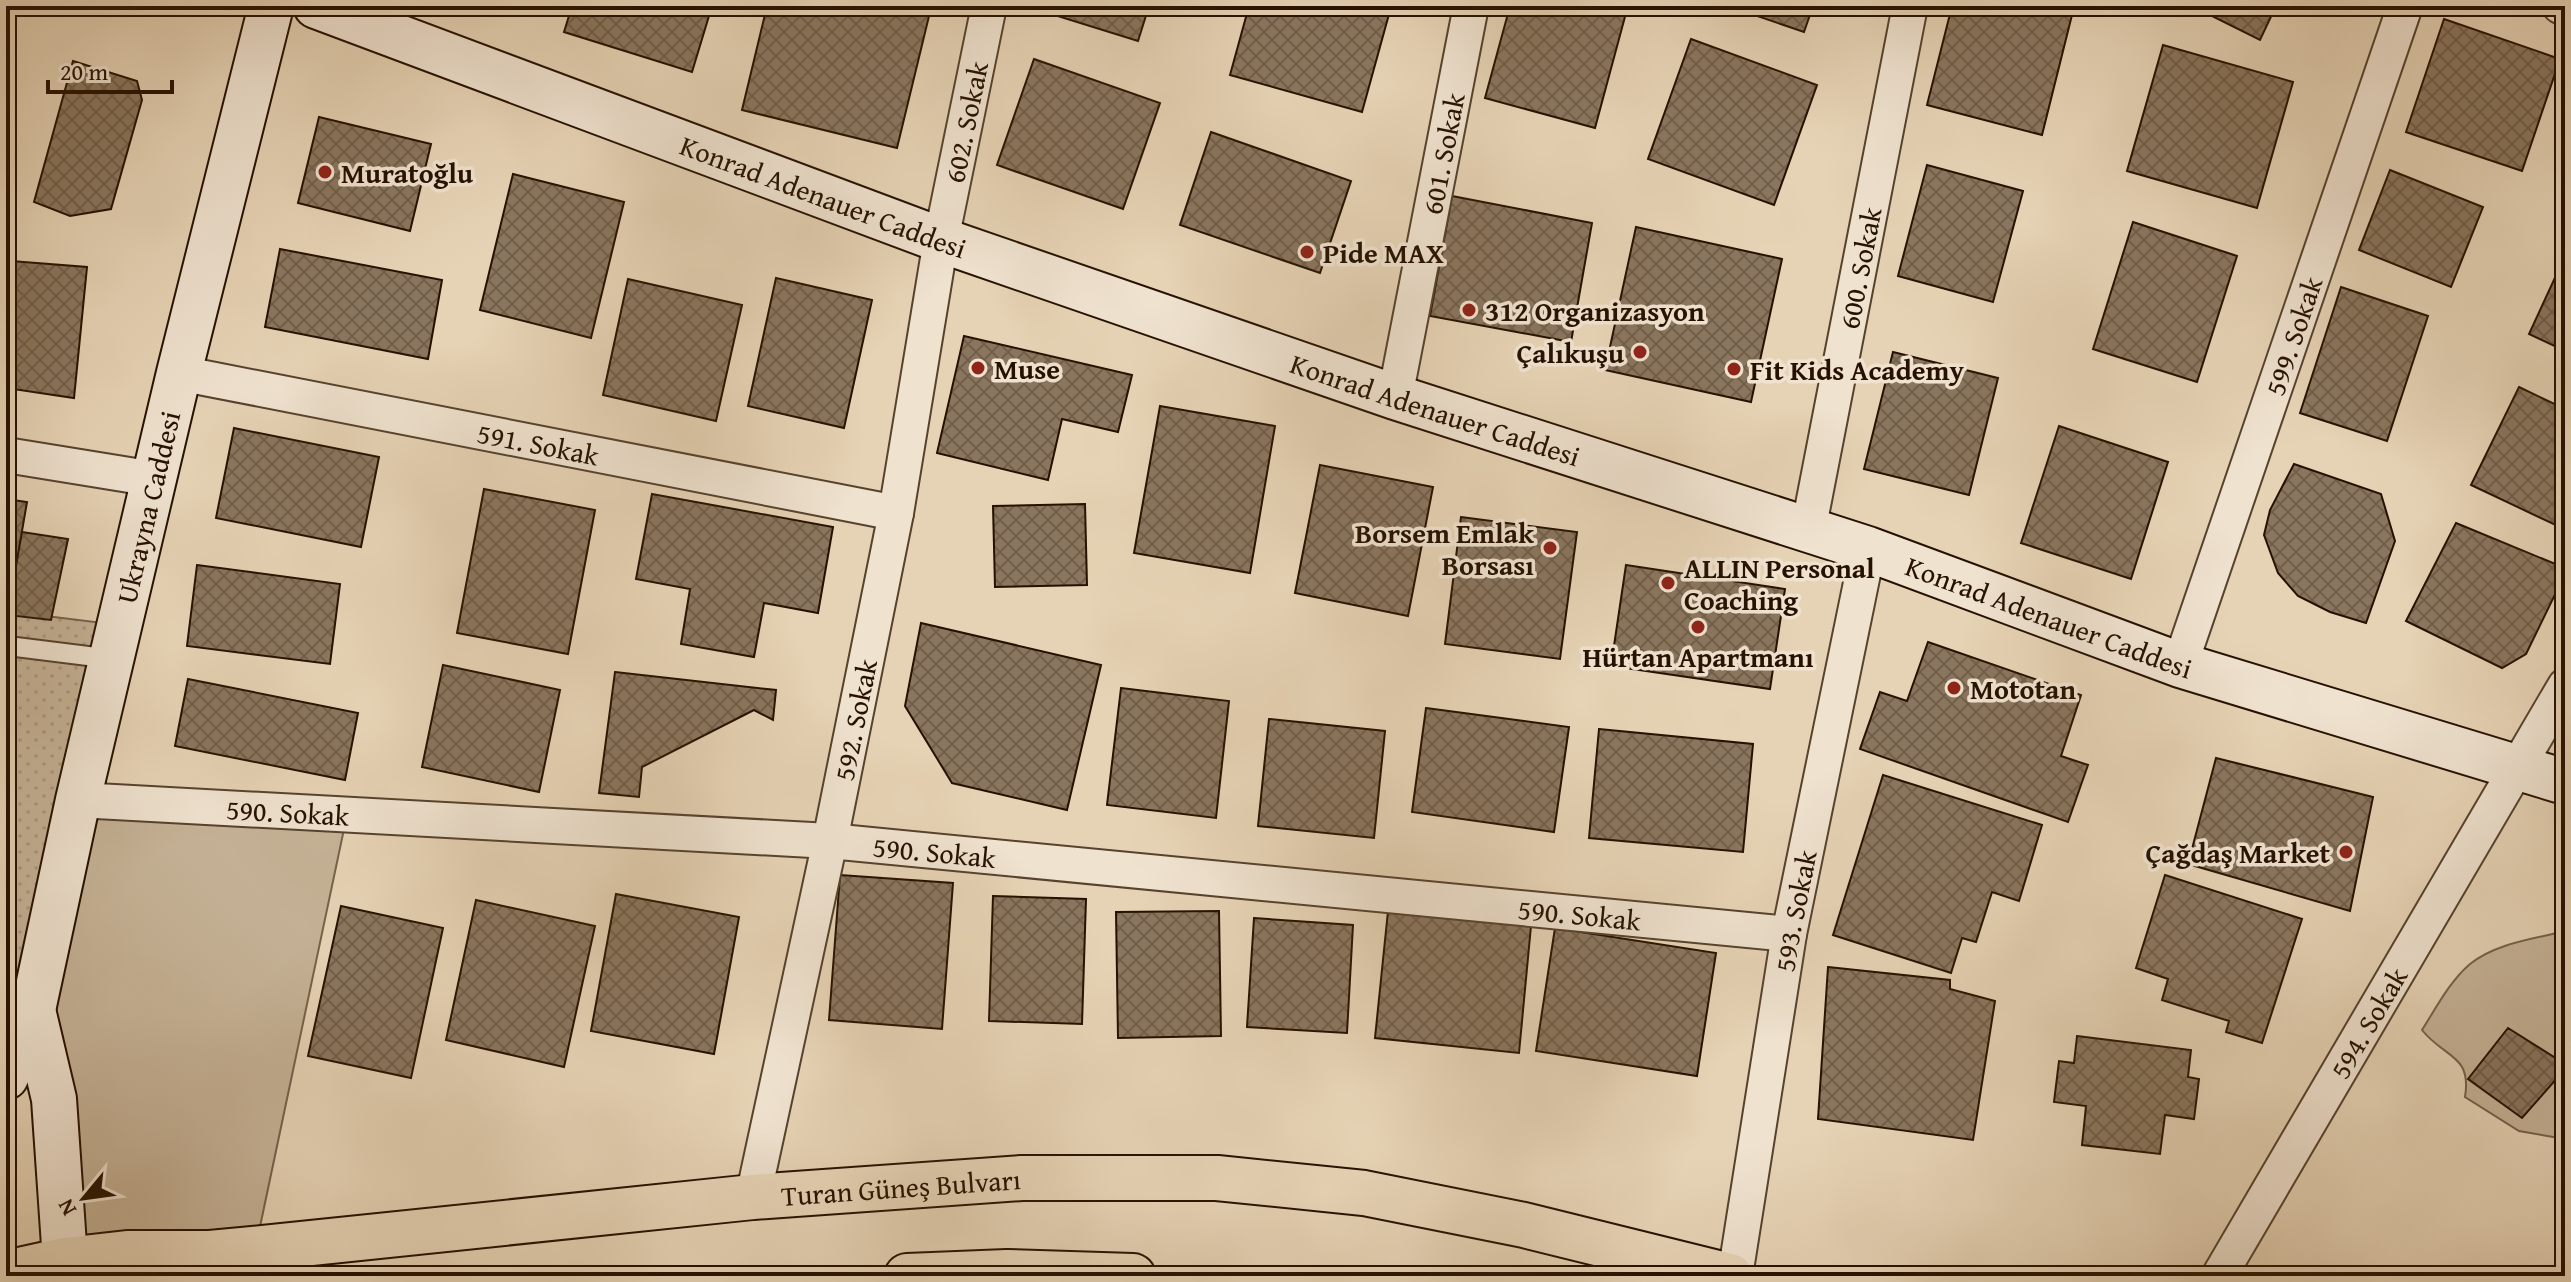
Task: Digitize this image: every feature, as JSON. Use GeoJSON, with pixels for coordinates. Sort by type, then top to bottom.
{"type":"FeatureCollection","features":[{"type":"Feature","properties":{"kind":"main road","name":"Ukrayna Caddesi"},"geometry":{"type":"LineString","coordinates":[[6,1077],[33,1010],[78,800],[179,373],[271,6]]}},
{"type":"Feature","properties":{"kind":"main road","name":"Konrad Adenauer Caddesi"},"geometry":{"type":"LineString","coordinates":[[316,6],[941,240],[1395,397],[1868,549],[2180,665],[2565,782]]}},
{"type":"Feature","properties":{"kind":"main road","name":"Ukrayna Caddesi"},"geometry":{"type":"LineString","coordinates":[[33,1010],[54,1099],[68,1268]]}},
{"type":"Feature","properties":{"kind":"main road","name":"Turan Güneş Bulvarı"},"geometry":{"type":"LineString","coordinates":[[6,1273],[68,1268],[127,1253],[205,1264],[753,1197],[1022,1178],[1217,1178],[1364,1193],[1524,1225],[1732,1276]]}},
{"type":"Feature","properties":{"kind":"main road"},"geometry":{"type":"LineString","coordinates":[[907,1276],[1007,1272],[1133,1276]]}},
{"type":"Feature","properties":{"kind":"street","name":"602. Sokak"},"geometry":{"type":"LineString","coordinates":[[941,240],[989,6]]}},
{"type":"Feature","properties":{"kind":"street","name":"601. Sokak"},"geometry":{"type":"LineString","coordinates":[[1395,397],[1471,6]]}},
{"type":"Feature","properties":{"kind":"street","name":"600. Sokak"},"geometry":{"type":"LineString","coordinates":[[1808,531],[1910,6]]}},
{"type":"Feature","properties":{"kind":"street","name":"599. Sokak"},"geometry":{"type":"LineString","coordinates":[[2180,665],[2405,6]]}},
{"type":"Feature","properties":{"kind":"street","name":"592. Sokak"},"geometry":{"type":"LineString","coordinates":[[753,1197],[830,841],[896,513],[941,240]]}},
{"type":"Feature","properties":{"kind":"street","name":"591. Sokak"},"geometry":{"type":"LineString","coordinates":[[179,373],[896,513]]}},
{"type":"Feature","properties":{"kind":"street"},"geometry":{"type":"LineString","coordinates":[[6,455],[154,479]]}},
{"type":"Feature","properties":{"kind":"street","name":"593. Sokak"},"geometry":{"type":"LineString","coordinates":[[1732,1276],[1789,934],[1868,549]]}},
{"type":"Feature","properties":{"kind":"street","name":"594. Sokak"},"geometry":{"type":"LineString","coordinates":[[2219,1276],[2565,686]]}},
{"type":"Feature","properties":{"kind":"street","name":"590. Sokak"},"geometry":{"type":"LineString","coordinates":[[78,800],[830,841],[1789,934]]}},
{"type":"Feature","properties":{"kind":"lane"},"geometry":{"type":"LineString","coordinates":[[7,649],[112,659]]}},
{"type":"Feature","properties":{"kind":"shaded area"},"geometry":{"type":"Polygon","coordinates":[[[6,611],[119,625],[6,1077],[6,611]]]}},
{"type":"Feature","properties":{"kind":"shaded area"},"geometry":{"type":"Polygon","coordinates":[[[78,800],[347,815],[258,1236],[65,1260],[33,1010],[78,800]]]}},
{"type":"Feature","properties":{"kind":"shaded area"},"geometry":{"type":"Polygon","coordinates":[[[2565,931],[2565,1139],[2519,1131],[2465,1097],[2466,1083],[2460,1064],[2422,1030],[2456,978],[2480,957],[2516,943],[2565,931]]]}},
{"type":"Feature","properties":{"kind":"building"},"geometry":{"type":"Polygon","coordinates":[[[572,6],[712,6],[692,72],[564,32],[572,6]]]}},
{"type":"Feature","properties":{"kind":"building"},"geometry":{"type":"Polygon","coordinates":[[[767,6],[905,6],[930,12],[897,148],[742,110],[767,6]]]}},
{"type":"Feature","properties":{"kind":"building"},"geometry":{"type":"Polygon","coordinates":[[[1032,6],[1149,6],[1138,41],[1032,6]]]}},
{"type":"Feature","properties":{"kind":"building"},"geometry":{"type":"Polygon","coordinates":[[[1249,6],[1391,7],[1362,112],[1230,75],[1249,6]]]}},
{"type":"Feature","properties":{"kind":"building"},"geometry":{"type":"Polygon","coordinates":[[[1510,6],[1600,6],[1626,13],[1595,128],[1485,98],[1510,6]]]}},
{"type":"Feature","properties":{"kind":"building"},"geometry":{"type":"Polygon","coordinates":[[[1728,6],[1813,6],[1804,32],[1728,6]]]}},
{"type":"Feature","properties":{"kind":"building"},"geometry":{"type":"Polygon","coordinates":[[[1952,6],[2038,6],[2072,15],[2042,135],[1927,105],[1952,6]]]}},
{"type":"Feature","properties":{"kind":"building"},"geometry":{"type":"Polygon","coordinates":[[[2192,6],[2276,6],[2260,40],[2192,6]]]}},
{"type":"Feature","properties":{"kind":"building"},"geometry":{"type":"Polygon","coordinates":[[[2444,19],[2560,59],[2522,171],[2406,132],[2444,19]]]}},
{"type":"Feature","properties":{"kind":"building"},"geometry":{"type":"Polygon","coordinates":[[[1691,39],[1817,85],[1774,205],[1648,159],[1691,39]]]}},
{"type":"Feature","properties":{"kind":"building"},"geometry":{"type":"Polygon","coordinates":[[[2163,45],[2293,82],[2257,208],[2127,171],[2163,45]]]}},
{"type":"Feature","properties":{"kind":"building"},"geometry":{"type":"Polygon","coordinates":[[[1034,59],[1160,103],[1123,209],[997,165],[1034,59]]]}},
{"type":"Feature","properties":{"kind":"building"},"geometry":{"type":"Polygon","coordinates":[[[73,61],[137,81],[142,100],[111,209],[70,216],[34,202],[73,61]]]}},
{"type":"Feature","properties":{"kind":"building"},"geometry":{"type":"Polygon","coordinates":[[[319,117],[431,144],[410,231],[298,203],[319,117]]]}},
{"type":"Feature","properties":{"kind":"building"},"geometry":{"type":"Polygon","coordinates":[[[1211,132],[1351,181],[1320,273],[1180,225],[1211,132]]]}},
{"type":"Feature","properties":{"kind":"building"},"geometry":{"type":"Polygon","coordinates":[[[1927,165],[2023,191],[1993,302],[1898,276],[1927,165]]]}},
{"type":"Feature","properties":{"kind":"building"},"geometry":{"type":"Polygon","coordinates":[[[2390,170],[2483,207],[2451,287],[2359,250],[2390,170]]]}},
{"type":"Feature","properties":{"kind":"building"},"geometry":{"type":"Polygon","coordinates":[[[513,174],[624,202],[591,338],[480,310],[513,174]]]}},
{"type":"Feature","properties":{"kind":"building"},"geometry":{"type":"Polygon","coordinates":[[[1452,196],[1592,223],[1571,342],[1430,316],[1452,196]]]}},
{"type":"Feature","properties":{"kind":"building"},"geometry":{"type":"Polygon","coordinates":[[[2133,222],[2237,256],[2197,382],[2093,349],[2133,222]]]}},
{"type":"Feature","properties":{"kind":"building"},"geometry":{"type":"Polygon","coordinates":[[[1636,227],[1782,259],[1751,402],[1605,370],[1636,227]]]}},
{"type":"Feature","properties":{"kind":"building"},"geometry":{"type":"Polygon","coordinates":[[[280,249],[442,280],[428,359],[265,327],[280,249]]]}},
{"type":"Feature","properties":{"kind":"building"},"geometry":{"type":"Polygon","coordinates":[[[2565,256],[2565,351],[2529,334],[2565,256]]]}},
{"type":"Feature","properties":{"kind":"building"},"geometry":{"type":"Polygon","coordinates":[[[11,261],[87,267],[74,398],[6,388],[6,280],[11,261]]]}},
{"type":"Feature","properties":{"kind":"building"},"geometry":{"type":"Polygon","coordinates":[[[776,278],[872,300],[844,428],[748,406],[776,278]]]}},
{"type":"Feature","properties":{"kind":"building"},"geometry":{"type":"Polygon","coordinates":[[[628,279],[742,305],[716,421],[603,395],[628,279]]]}},
{"type":"Feature","properties":{"kind":"building"},"geometry":{"type":"Polygon","coordinates":[[[2341,287],[2428,316],[2387,441],[2300,413],[2341,287]]]}},
{"type":"Feature","properties":{"kind":"building"},"geometry":{"type":"Polygon","coordinates":[[[964,336],[1132,375],[1118,432],[1062,419],[1048,480],[937,453],[964,336]]]}},
{"type":"Feature","properties":{"kind":"building"},"geometry":{"type":"Polygon","coordinates":[[[1893,352],[1998,378],[1969,495],[1864,469],[1893,352]]]}},
{"type":"Feature","properties":{"kind":"building"},"geometry":{"type":"Polygon","coordinates":[[[2519,387],[2565,409],[2565,522],[2562,528],[2471,485],[2519,387]]]}},
{"type":"Feature","properties":{"kind":"building"},"geometry":{"type":"Polygon","coordinates":[[[1160,406],[1275,426],[1250,573],[1134,553],[1160,406]]]}},
{"type":"Feature","properties":{"kind":"building"},"geometry":{"type":"Polygon","coordinates":[[[2059,426],[2168,462],[2131,579],[2021,543],[2059,426]]]}},
{"type":"Feature","properties":{"kind":"building"},"geometry":{"type":"Polygon","coordinates":[[[234,428],[379,457],[361,547],[216,518],[234,428]]]}},
{"type":"Feature","properties":{"kind":"building"},"geometry":{"type":"Polygon","coordinates":[[[2294,464],[2381,494],[2395,541],[2366,623],[2330,612],[2298,596],[2278,573],[2264,535],[2270,510],[2294,464]]]}},
{"type":"Feature","properties":{"kind":"building"},"geometry":{"type":"Polygon","coordinates":[[[1320,465],[1433,487],[1408,616],[1295,593],[1320,465]]]}},
{"type":"Feature","properties":{"kind":"building"},"geometry":{"type":"Polygon","coordinates":[[[484,489],[595,510],[568,654],[457,633],[484,489]]]}},
{"type":"Feature","properties":{"kind":"building"},"geometry":{"type":"Polygon","coordinates":[[[652,494],[833,527],[818,613],[764,603],[754,657],[681,644],[690,589],[636,579],[652,494]]]}},
{"type":"Feature","properties":{"kind":"building"},"geometry":{"type":"Polygon","coordinates":[[[6,499],[27,502],[10,601],[6,600],[6,499]]]}},
{"type":"Feature","properties":{"kind":"building"},"geometry":{"type":"Polygon","coordinates":[[[1085,504],[1087,585],[995,587],[993,506],[1085,504]]]}},
{"type":"Feature","properties":{"kind":"building"},"geometry":{"type":"Polygon","coordinates":[[[1461,517],[1577,532],[1560,659],[1445,644],[1461,517]]]}},
{"type":"Feature","properties":{"kind":"building"},"geometry":{"type":"Polygon","coordinates":[[[2456,523],[2565,568],[2565,574],[2526,654],[2502,668],[2406,621],[2456,523]]]}},
{"type":"Feature","properties":{"kind":"building"},"geometry":{"type":"Polygon","coordinates":[[[22,532],[68,539],[51,620],[7,615],[22,532]]]}},
{"type":"Feature","properties":{"kind":"building"},"geometry":{"type":"Polygon","coordinates":[[[197,565],[340,584],[330,664],[187,646],[197,565]]]}},
{"type":"Feature","properties":{"kind":"building","name":"Hürtan Apartmanı"},"geometry":{"type":"Polygon","coordinates":[[[1626,565],[1785,589],[1770,689],[1611,666],[1626,565]]]}},
{"type":"Feature","properties":{"kind":"building"},"geometry":{"type":"Polygon","coordinates":[[[921,623],[1101,665],[1067,810],[952,783],[905,706],[921,623]]]}},
{"type":"Feature","properties":{"kind":"building"},"geometry":{"type":"Polygon","coordinates":[[[1928,642],[2081,695],[2061,756],[2088,765],[2068,822],[1860,749],[1880,692],[1907,701],[1928,642]]]}},
{"type":"Feature","properties":{"kind":"building"},"geometry":{"type":"Polygon","coordinates":[[[443,665],[560,690],[539,792],[422,767],[443,665]]]}},
{"type":"Feature","properties":{"kind":"building"},"geometry":{"type":"Polygon","coordinates":[[[615,672],[776,690],[773,720],[754,710],[642,767],[639,797],[599,793],[615,672]]]}},
{"type":"Feature","properties":{"kind":"building"},"geometry":{"type":"Polygon","coordinates":[[[188,679],[358,713],[345,780],[175,746],[188,679]]]}},
{"type":"Feature","properties":{"kind":"building"},"geometry":{"type":"Polygon","coordinates":[[[1121,688],[1229,701],[1216,818],[1107,805],[1121,688]]]}},
{"type":"Feature","properties":{"kind":"building"},"geometry":{"type":"Polygon","coordinates":[[[1426,708],[1569,727],[1554,832],[1412,812],[1426,708]]]}},
{"type":"Feature","properties":{"kind":"building"},"geometry":{"type":"Polygon","coordinates":[[[1269,719],[1385,731],[1374,838],[1258,826],[1269,719]]]}},
{"type":"Feature","properties":{"kind":"building"},"geometry":{"type":"Polygon","coordinates":[[[1599,729],[1753,744],[1743,852],[1589,838],[1599,729]]]}},
{"type":"Feature","properties":{"kind":"building"},"geometry":{"type":"Polygon","coordinates":[[[2216,758],[2373,797],[2350,911],[2188,864],[2216,758]]]}},
{"type":"Feature","properties":{"kind":"building"},"geometry":{"type":"Polygon","coordinates":[[[1883,775],[2042,825],[2019,901],[1992,892],[1976,942],[1962,938],[1951,973],[1833,935],[1883,775]]]}},
{"type":"Feature","properties":{"kind":"building"},"geometry":{"type":"Polygon","coordinates":[[[840,875],[953,883],[942,1029],[829,1020],[840,875]]]}},
{"type":"Feature","properties":{"kind":"building"},"geometry":{"type":"Polygon","coordinates":[[[2165,875],[2302,919],[2262,1043],[2226,1032],[2229,1021],[2162,1000],[2168,979],[2136,968],[2165,875]]]}},
{"type":"Feature","properties":{"kind":"building"},"geometry":{"type":"Polygon","coordinates":[[[616,894],[739,917],[714,1054],[591,1031],[616,894]]]}},
{"type":"Feature","properties":{"kind":"building"},"geometry":{"type":"Polygon","coordinates":[[[993,896],[1086,899],[1082,1024],[989,1021],[993,896]]]}},
{"type":"Feature","properties":{"kind":"building"},"geometry":{"type":"Polygon","coordinates":[[[476,900],[595,926],[564,1067],[446,1040],[476,900]]]}},
{"type":"Feature","properties":{"kind":"building"},"geometry":{"type":"Polygon","coordinates":[[[341,906],[443,928],[411,1078],[308,1056],[341,906]]]}},
{"type":"Feature","properties":{"kind":"building"},"geometry":{"type":"Polygon","coordinates":[[[1219,911],[1221,1036],[1118,1038],[1116,912],[1219,911]]]}},
{"type":"Feature","properties":{"kind":"building"},"geometry":{"type":"Polygon","coordinates":[[[1388,911],[1531,926],[1519,1053],[1375,1038],[1388,911]]]}},
{"type":"Feature","properties":{"kind":"building"},"geometry":{"type":"Polygon","coordinates":[[[1254,918],[1353,925],[1347,1033],[1247,1027],[1254,918]]]}},
{"type":"Feature","properties":{"kind":"building"},"geometry":{"type":"Polygon","coordinates":[[[1555,928],[1716,953],[1697,1076],[1536,1051],[1555,928]]]}},
{"type":"Feature","properties":{"kind":"building"},"geometry":{"type":"Polygon","coordinates":[[[1828,967],[1950,980],[1950,989],[1995,1001],[1973,1140],[1818,1119],[1828,967]]]}},
{"type":"Feature","properties":{"kind":"building"},"geometry":{"type":"Polygon","coordinates":[[[2508,1028],[2565,1064],[2565,1069],[2522,1118],[2468,1079],[2508,1028]]]}},
{"type":"Feature","properties":{"kind":"building"},"geometry":{"type":"Polygon","coordinates":[[[2077,1036],[2191,1050],[2188,1077],[2199,1079],[2194,1119],[2165,1115],[2160,1154],[2082,1145],[2086,1106],[2054,1102],[2059,1061],[2074,1063],[2077,1036]]]}},
{"type":"Feature","properties":{"kind":"place","name":"Muratoğlu"},"geometry":{"type":"Point","coordinates":[325,172]}},
{"type":"Feature","properties":{"kind":"place","name":"Pide MAX"},"geometry":{"type":"Point","coordinates":[1307,252]}},
{"type":"Feature","properties":{"kind":"place","name":"312 Organizasyon"},"geometry":{"type":"Point","coordinates":[1469,310]}},
{"type":"Feature","properties":{"kind":"place","name":"Çalıkuşu"},"geometry":{"type":"Point","coordinates":[1640,352]}},
{"type":"Feature","properties":{"kind":"place","name":"Muse"},"geometry":{"type":"Point","coordinates":[978,368]}},
{"type":"Feature","properties":{"kind":"place","name":"Fit Kids Academy"},"geometry":{"type":"Point","coordinates":[1734,369]}},
{"type":"Feature","properties":{"kind":"place","name":"Borsem Emlak Borsası"},"geometry":{"type":"Point","coordinates":[1550,548]}},
{"type":"Feature","properties":{"kind":"place","name":"ALLIN Personal Coaching"},"geometry":{"type":"Point","coordinates":[1668,583]}},
{"type":"Feature","properties":{"kind":"place","name":"Hürtan Apartmanı"},"geometry":{"type":"Point","coordinates":[1698,627]}},
{"type":"Feature","properties":{"kind":"place","name":"Mototan"},"geometry":{"type":"Point","coordinates":[1954,688]}},
{"type":"Feature","properties":{"kind":"place","name":"Çağdaş Market"},"geometry":{"type":"Point","coordinates":[2346,852]}}]}
